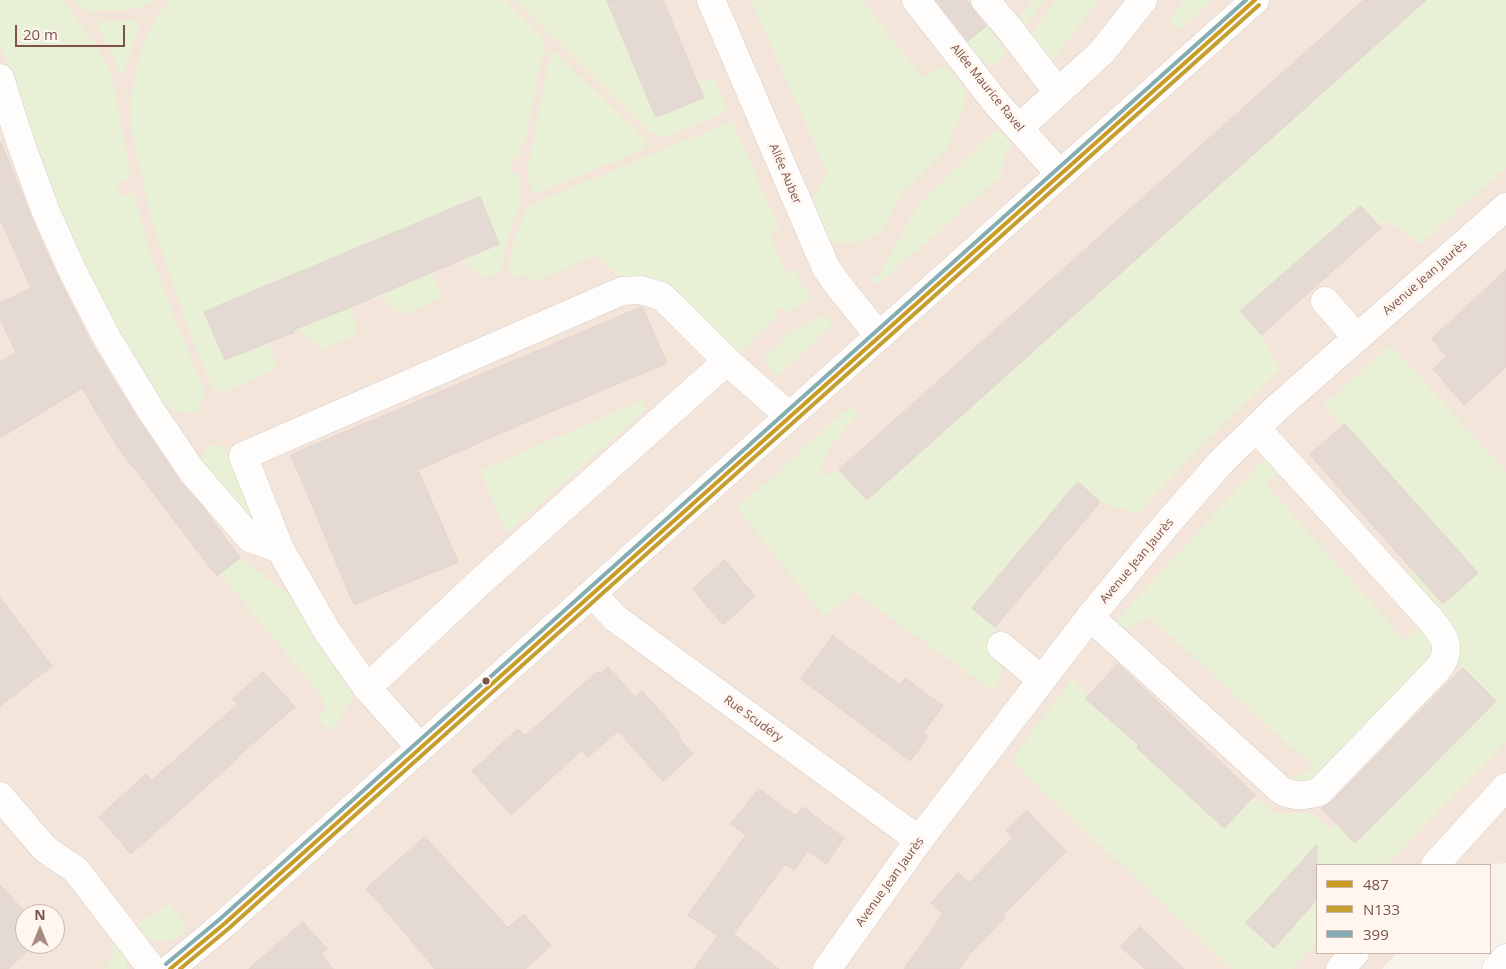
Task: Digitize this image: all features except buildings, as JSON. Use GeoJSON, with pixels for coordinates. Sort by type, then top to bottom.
{"type":"FeatureCollection","features":[{"type":"Feature","properties":{"kind":"street","name":"Allée Auber"},"geometry":{"type":"LineString","coordinates":[[711,0],[826,268],[879,336]]}},
{"type":"Feature","properties":{"kind":"street","name":"Allée Maurice Ravel"},"geometry":{"type":"LineString","coordinates":[[916,0],[1011,120],[1060,174]]}},
{"type":"Feature","properties":{"kind":"street"},"geometry":{"type":"LineString","coordinates":[[985,0],[1058,92]]}},
{"type":"Feature","properties":{"kind":"street"},"geometry":{"type":"LineString","coordinates":[[1011,120],[1058,92],[1102,52],[1143,0]]}},
{"type":"Feature","properties":{"kind":"street"},"geometry":{"type":"LineString","coordinates":[[170,969],[224,924],[1255,0]]}},
{"type":"Feature","properties":{"kind":"street"},"geometry":{"type":"LineString","coordinates":[[0,78],[21,144],[46,212],[73,272],[107,338],[152,412],[192,471],[250,538],[280,549]]}},
{"type":"Feature","properties":{"kind":"street","name":"Avenue Jean Jaurès"},"geometry":{"type":"LineString","coordinates":[[827,969],[919,840],[1090,617],[1222,461],[1278,406],[1506,207]]}},
{"type":"Feature","properties":{"kind":"street"},"geometry":{"type":"LineString","coordinates":[[420,747],[367,688],[327,631],[280,549],[243,456],[622,291],[641,290],[661,296],[727,361],[789,416]]}},
{"type":"Feature","properties":{"kind":"street"},"geometry":{"type":"LineString","coordinates":[[1325,301],[1357,338]]}},
{"type":"Feature","properties":{"kind":"street"},"geometry":{"type":"LineString","coordinates":[[367,688],[727,361]]}},
{"type":"Feature","properties":{"kind":"street"},"geometry":{"type":"LineString","coordinates":[[1090,617],[1282,791],[1291,796],[1308,796],[1319,792],[1437,670],[1444,661],[1446,652],[1444,636],[1256,428]]}},
{"type":"Feature","properties":{"kind":"street","name":"Rue Scudéry"},"geometry":{"type":"LineString","coordinates":[[592,593],[615,618],[919,840]]}},
{"type":"Feature","properties":{"kind":"street"},"geometry":{"type":"LineString","coordinates":[[1002,646],[1042,680]]}},
{"type":"Feature","properties":{"kind":"street"},"geometry":{"type":"LineString","coordinates":[[1435,864],[1506,787]]}},
{"type":"Feature","properties":{"kind":"street"},"geometry":{"type":"LineString","coordinates":[[0,796],[45,849],[76,870],[152,969]]}},
{"type":"Feature","properties":{"kind":"street"},"geometry":{"type":"LineString","coordinates":[[1340,969],[1354,954]]}},
{"type":"Feature","properties":{"kind":"street"},"geometry":{"type":"LineString","coordinates":[[1496,969],[1506,958]]}},
{"type":"Feature","properties":{"kind":"shaded area"},"geometry":{"type":"Polygon","coordinates":[[[0,0],[1506,0],[1506,863],[1316,864],[1316,954],[1396,954],[1382,969],[0,969],[0,0]]]}},
{"type":"Feature","properties":{"kind":"green space"},"geometry":{"type":"Polygon","coordinates":[[[0,0],[62,0],[92,39],[107,64],[113,81],[131,179],[117,182],[120,197],[134,193],[147,244],[166,297],[203,388],[205,397],[200,402],[196,412],[177,411],[161,401],[110,318],[64,220],[33,147],[0,42],[0,0]]]}},
{"type":"Feature","properties":{"kind":"green space"},"geometry":{"type":"Polygon","coordinates":[[[75,0],[152,0],[146,5],[130,10],[89,11],[82,8],[75,0]]]}},
{"type":"Feature","properties":{"kind":"green space"},"geometry":{"type":"Polygon","coordinates":[[[169,0],[505,0],[545,40],[525,141],[517,158],[511,159],[510,170],[515,172],[519,180],[520,197],[507,240],[502,271],[486,279],[461,260],[432,273],[440,292],[437,300],[401,315],[380,296],[352,309],[357,329],[354,336],[321,350],[298,329],[268,342],[277,364],[274,370],[225,392],[213,389],[189,331],[152,222],[131,126],[130,102],[142,47],[152,25],[169,0]]]}},
{"type":"Feature","properties":{"kind":"green space"},"geometry":{"type":"Polygon","coordinates":[[[516,0],[663,0],[698,83],[714,79],[727,107],[724,113],[666,137],[656,135],[648,130],[516,0]]]}},
{"type":"Feature","properties":{"kind":"green space"},"geometry":{"type":"Polygon","coordinates":[[[751,0],[863,0],[922,78],[946,65],[967,92],[964,108],[946,150],[903,192],[879,234],[848,244],[836,243],[830,240],[826,241],[810,204],[827,172],[751,0]]]}},
{"type":"Feature","properties":{"kind":"green space"},"geometry":{"type":"Polygon","coordinates":[[[1032,0],[1045,0],[1022,29],[1015,21],[1032,0]]]}},
{"type":"Feature","properties":{"kind":"green space"},"geometry":{"type":"Polygon","coordinates":[[[1056,0],[1098,0],[1053,60],[1044,55],[1029,37],[1056,0]]]}},
{"type":"Feature","properties":{"kind":"green space"},"geometry":{"type":"Polygon","coordinates":[[[1184,0],[1212,0],[1179,30],[1170,20],[1184,0]]]}},
{"type":"Feature","properties":{"kind":"green space"},"geometry":{"type":"Polygon","coordinates":[[[1420,0],[1506,0],[1506,168],[1420,244],[1388,221],[1248,311],[1280,369],[1195,452],[1137,514],[1100,502],[1077,482],[972,608],[995,627],[1001,676],[993,691],[854,592],[824,617],[737,508],[850,407],[858,415],[828,451],[821,469],[821,477],[844,468],[1420,0]]]}},
{"type":"Feature","properties":{"kind":"green space"},"geometry":{"type":"Polygon","coordinates":[[[131,20],[138,22],[139,25],[125,71],[122,73],[97,26],[99,22],[131,20]]]}},
{"type":"Feature","properties":{"kind":"green space"},"geometry":{"type":"Polygon","coordinates":[[[987,26],[1006,51],[997,62],[991,65],[984,65],[987,60],[984,58],[981,60],[966,42],[987,26]]]}},
{"type":"Feature","properties":{"kind":"green space"},"geometry":{"type":"Polygon","coordinates":[[[554,51],[648,143],[644,149],[538,193],[530,186],[528,167],[550,54],[554,51]]]}},
{"type":"Feature","properties":{"kind":"green space"},"geometry":{"type":"Polygon","coordinates":[[[732,121],[780,229],[770,233],[786,274],[797,269],[798,280],[813,299],[785,313],[783,307],[773,313],[776,318],[740,354],[614,272],[596,255],[532,283],[528,274],[515,279],[513,274],[510,275],[509,267],[512,250],[528,206],[732,121]]]}},
{"type":"Feature","properties":{"kind":"green space"},"geometry":{"type":"Polygon","coordinates":[[[998,128],[1013,145],[1005,153],[1001,176],[879,284],[871,280],[880,274],[918,205],[998,128]]]}},
{"type":"Feature","properties":{"kind":"green space"},"geometry":{"type":"Polygon","coordinates":[[[829,313],[831,327],[777,376],[763,359],[788,334],[829,313]]]}},
{"type":"Feature","properties":{"kind":"green space"},"geometry":{"type":"Polygon","coordinates":[[[1391,345],[1506,472],[1506,742],[1387,864],[1316,864],[1316,943],[1293,969],[1232,969],[1011,761],[1072,679],[1088,696],[1086,700],[1108,719],[1111,717],[1204,806],[1223,828],[1254,797],[1273,813],[1313,813],[1330,830],[1475,684],[1453,661],[1405,579],[1418,566],[1345,429],[1323,405],[1391,345]]]}},
{"type":"Feature","properties":{"kind":"green space"},"geometry":{"type":"Polygon","coordinates":[[[642,400],[646,410],[507,533],[480,471],[642,400]]]}},
{"type":"Feature","properties":{"kind":"green space"},"geometry":{"type":"Polygon","coordinates":[[[215,445],[223,447],[227,453],[257,519],[254,521],[202,461],[205,450],[215,445]]]}},
{"type":"Feature","properties":{"kind":"green space"},"geometry":{"type":"Polygon","coordinates":[[[1269,454],[1283,469],[1265,484],[1405,640],[1423,624],[1435,639],[1436,659],[1310,788],[1284,782],[1314,768],[1150,617],[1121,630],[1115,622],[1269,454]]]}},
{"type":"Feature","properties":{"kind":"green space"},"geometry":{"type":"Polygon","coordinates":[[[240,558],[291,596],[313,635],[353,695],[332,732],[317,718],[326,709],[319,693],[220,574],[240,558]]]}},
{"type":"Feature","properties":{"kind":"green space"},"geometry":{"type":"Polygon","coordinates":[[[171,903],[187,931],[170,940],[160,941],[151,939],[137,924],[171,903]]]}},
{"type":"Feature","properties":{"kind":"green space"},"geometry":{"type":"Polygon","coordinates":[[[114,943],[124,956],[128,969],[104,969],[110,963],[114,943]]]}},
{"type":"Feature","properties":{"kind":"transit line","name":"399"},"geometry":{"type":"LineString","coordinates":[[166,964],[220,919],[1246,0]]}},
{"type":"Feature","properties":{"kind":"transit line","name":"487"},"geometry":{"type":"LineString","coordinates":[[170,969],[224,924],[1255,0]]}},
{"type":"Feature","properties":{"kind":"transit line","name":"N133"},"geometry":{"type":"LineString","coordinates":[[180,969],[228,929],[1259,5]]}}]}
